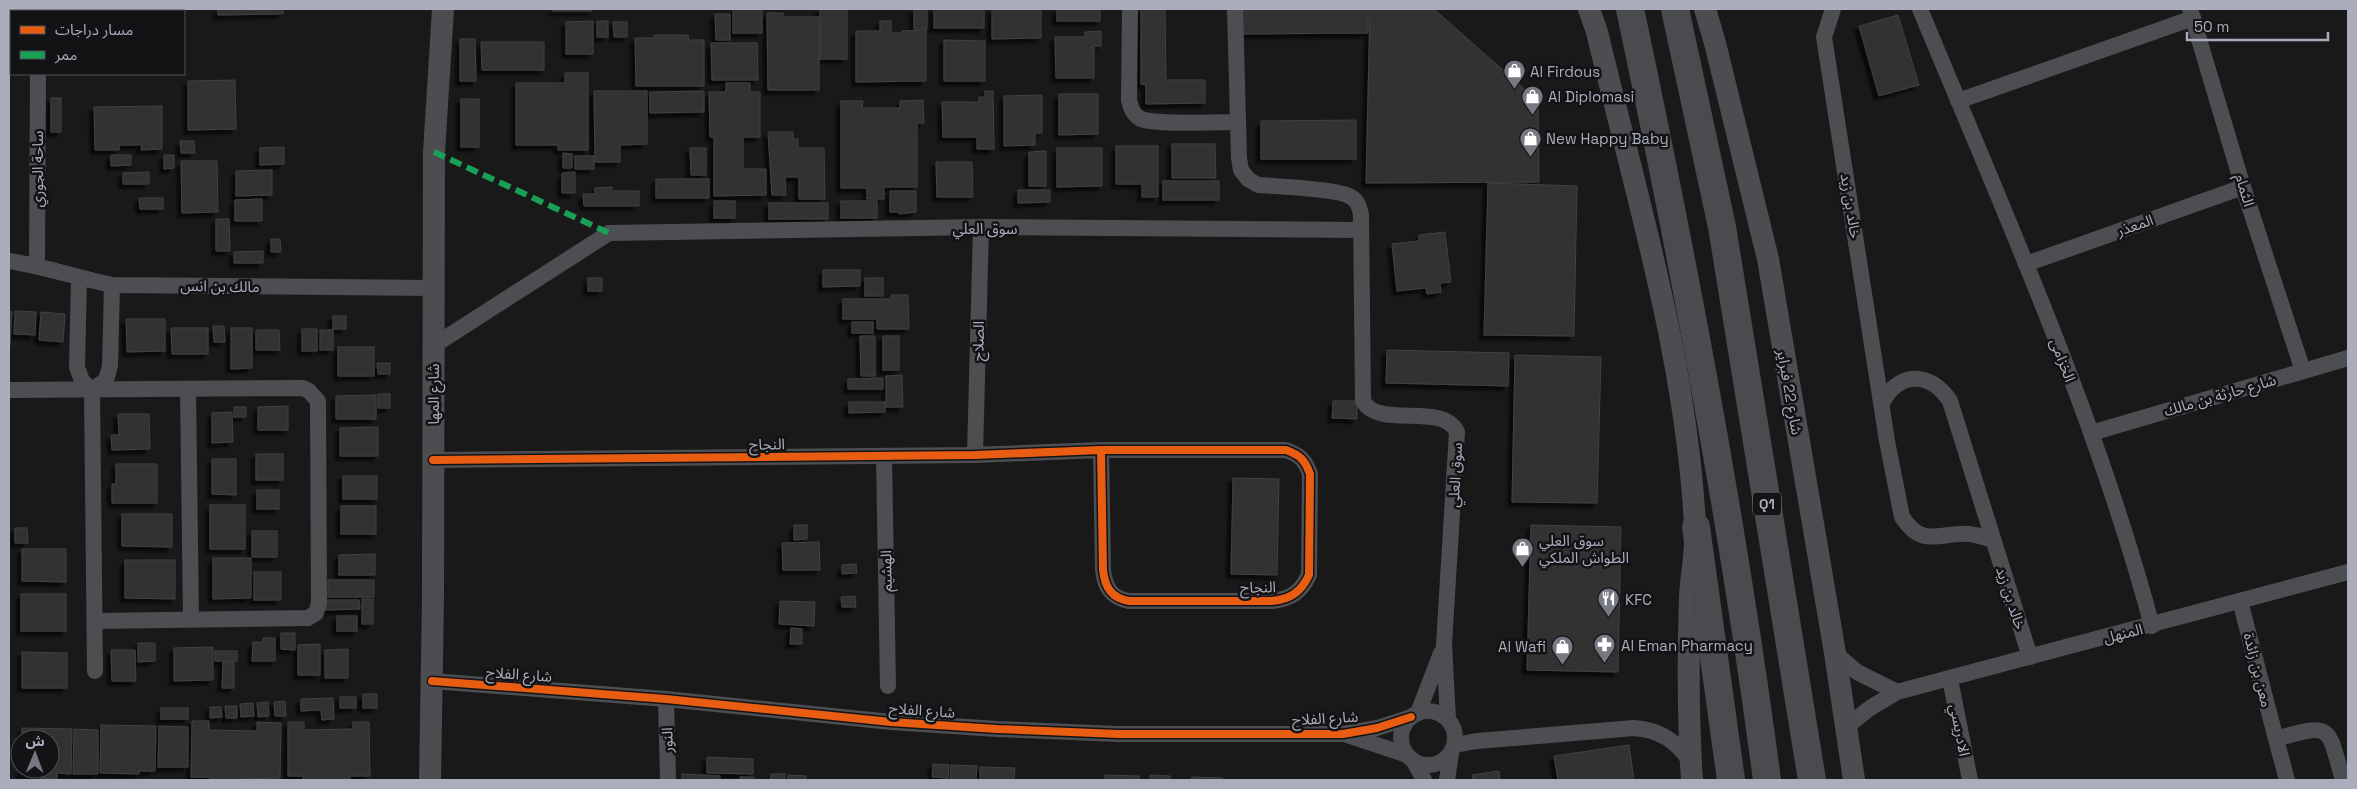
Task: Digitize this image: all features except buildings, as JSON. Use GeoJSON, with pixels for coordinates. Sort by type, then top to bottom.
{"type":"FeatureCollection","features":[{"type":"Feature","properties":{"kind":"highway"},"geometry":{"type":"LineString","coordinates":[[1630,9],[1680,244],[1726,513],[1767,780]]}},
{"type":"Feature","properties":{"kind":"highway","name":"Q1"},"geometry":{"type":"LineString","coordinates":[[1675,9],[1722,227],[1812,780]]}},
{"type":"Feature","properties":{"kind":"highway"},"geometry":{"type":"LineString","coordinates":[[1696,527],[1731,780]]}},
{"type":"Feature","properties":{"kind":"main road","name":"شارع المها"},"geometry":{"type":"LineString","coordinates":[[430,780],[434,152],[443,9]]}},
{"type":"Feature","properties":{"kind":"main road"},"geometry":{"type":"LineString","coordinates":[[1580,9],[1608,75]]}},
{"type":"Feature","properties":{"kind":"main road"},"geometry":{"type":"LineString","coordinates":[[1589,9],[1597,32],[1641,201],[1665,310],[1685,426],[1696,527],[1689,631],[1691,772]]}},
{"type":"Feature","properties":{"kind":"main road"},"geometry":{"type":"LineString","coordinates":[[1596,9],[1597,32]]}},
{"type":"Feature","properties":{"kind":"main road","name":"شارع 22 فبراير"},"geometry":{"type":"LineString","coordinates":[[1705,9],[1768,259],[1854,780]]}},
{"type":"Feature","properties":{"kind":"main road"},"geometry":{"type":"LineString","coordinates":[[1714,9],[1715,43]]}},
{"type":"Feature","properties":{"kind":"street"},"geometry":{"type":"LineString","coordinates":[[1130,9],[1129,100],[1131,108],[1136,115],[1152,121],[1237,122]]}},
{"type":"Feature","properties":{"kind":"street","name":"سوق العلي"},"geometry":{"type":"LineString","coordinates":[[1235,9],[1237,122],[1241,170],[1248,180],[1258,185],[1348,195],[1359,204],[1363,400],[1366,406],[1378,412],[1442,419],[1454,426],[1457,432],[1444,644],[1448,720]]}},
{"type":"Feature","properties":{"kind":"street","name":"خالد بن زيد"},"geometry":{"type":"LineString","coordinates":[[1833,9],[1824,37],[1902,517],[1909,528],[1918,535],[1930,538],[1968,534],[1992,540]]}},
{"type":"Feature","properties":{"kind":"street","name":"الخزامى"},"geometry":{"type":"LineString","coordinates":[[1920,9],[2026,264],[2091,433],[2134,557],[2152,626]]}},
{"type":"Feature","properties":{"kind":"street"},"geometry":{"type":"LineString","coordinates":[[1958,101],[2191,14]]}},
{"type":"Feature","properties":{"kind":"street","name":"الثمام"},"geometry":{"type":"LineString","coordinates":[[2191,14],[2243,187],[2303,371]]}},
{"type":"Feature","properties":{"kind":"street","name":"ساحة الجوري"},"geometry":{"type":"LineString","coordinates":[[37,265],[38,75]]}},
{"type":"Feature","properties":{"kind":"street","name":"المعذر"},"geometry":{"type":"LineString","coordinates":[[2026,264],[2243,187]]}},
{"type":"Feature","properties":{"kind":"street","name":"سوق العلي"},"geometry":{"type":"LineString","coordinates":[[433,346],[609,233],[981,227],[1361,230]]}},
{"type":"Feature","properties":{"kind":"street","name":"الصلاح"},"geometry":{"type":"LineString","coordinates":[[975,455],[981,227]]}},
{"type":"Feature","properties":{"kind":"street","name":"مالك بن انس"},"geometry":{"type":"LineString","coordinates":[[9,261],[37,265],[79,279],[112,285],[433,288]]}},
{"type":"Feature","properties":{"kind":"street"},"geometry":{"type":"LineString","coordinates":[[79,279],[77,366],[82,381],[92,390],[95,671]]}},
{"type":"Feature","properties":{"kind":"street"},"geometry":{"type":"LineString","coordinates":[[92,390],[106,380],[110,366],[112,285]]}},
{"type":"Feature","properties":{"kind":"street","name":"شارع حارثة بن مالك"},"geometry":{"type":"LineString","coordinates":[[2091,433],[2348,358]]}},
{"type":"Feature","properties":{"kind":"street","name":"خالد بن زيد"},"geometry":{"type":"LineString","coordinates":[[1882,403],[1888,392],[1897,384],[1909,379],[1921,379],[1933,383],[1943,391],[1950,401],[2030,657]]}},
{"type":"Feature","properties":{"kind":"street"},"geometry":{"type":"LineString","coordinates":[[9,390],[303,388],[315,395],[319,408],[319,603],[316,612],[308,618],[95,621]]}},
{"type":"Feature","properties":{"kind":"street"},"geometry":{"type":"LineString","coordinates":[[188,389],[191,619]]}},
{"type":"Feature","properties":{"kind":"street","name":"النجاح"},"geometry":{"type":"LineString","coordinates":[[433,460],[975,455],[1101,450],[1275,449],[1298,454],[1306,462],[1310,474],[1309,575],[1304,586],[1296,595],[1284,600],[1272,601],[1129,601],[1112,595],[1107,588],[1103,570],[1101,450]]}},
{"type":"Feature","properties":{"kind":"street","name":"الهشيم"},"geometry":{"type":"LineString","coordinates":[[884,456],[888,686]]}},
{"type":"Feature","properties":{"kind":"street","name":"المنهل"},"geometry":{"type":"LineString","coordinates":[[1845,728],[1870,708],[1898,692],[2152,626],[2348,572]]}},
{"type":"Feature","properties":{"kind":"street","name":"معن بن زائدة"},"geometry":{"type":"LineString","coordinates":[[2240,601],[2287,780]]}},
{"type":"Feature","properties":{"kind":"street","name":"سوق العلي"},"geometry":{"type":"LineString","coordinates":[[1414,715],[1444,644]]}},
{"type":"Feature","properties":{"kind":"street"},"geometry":{"type":"LineString","coordinates":[[1834,653],[1864,676],[1898,692]]}},
{"type":"Feature","properties":{"kind":"street","name":"الادريسي"},"geometry":{"type":"LineString","coordinates":[[1950,679],[1970,780]]}},
{"type":"Feature","properties":{"kind":"street","name":"شارع الفلاح"},"geometry":{"type":"LineString","coordinates":[[432,681],[666,699],[891,722],[1118,734],[1343,734],[1377,728],[1414,715]]}},
{"type":"Feature","properties":{"kind":"street","name":"النور"},"geometry":{"type":"LineString","coordinates":[[666,699],[668,780]]}},
{"type":"Feature","properties":{"kind":"street"},"geometry":{"type":"LineString","coordinates":[[1424,780],[1402,746],[1401,735],[1404,725],[1414,715],[1434,712],[1448,720],[1454,729],[1453,749],[1447,780]]}},
{"type":"Feature","properties":{"kind":"street"},"geometry":{"type":"LineString","coordinates":[[1410,758],[1429,765],[1445,760],[1453,749],[1477,741],[1634,728],[1648,729],[1673,741],[1691,772]]}},
{"type":"Feature","properties":{"kind":"street"},"geometry":{"type":"LineString","coordinates":[[2276,739],[2310,729],[2322,729],[2330,736],[2343,780]]}},
{"type":"Feature","properties":{"kind":"street","name":"شارع الفلاح"},"geometry":{"type":"LineString","coordinates":[[1343,734],[1376,743],[1410,758]]}},
{"type":"Feature","properties":{"kind":"marked path"},"geometry":{"type":"LineString","coordinates":[[434,152],[609,233]]}},
{"type":"Feature","properties":{"kind":"cycle path"},"geometry":{"type":"LineString","coordinates":[[433,460],[975,455],[1101,450],[1286,450],[1301,459],[1310,474],[1309,575],[1303,586],[1295,594],[1272,601],[1129,601],[1113,594],[1105,582],[1103,570],[1101,450]]}},
{"type":"Feature","properties":{"kind":"cycle path"},"geometry":{"type":"LineString","coordinates":[[432,681],[666,699],[891,722],[1118,734],[1343,734],[1377,728],[1411,717]]}},
{"type":"Feature","properties":{"kind":"place","name":"Al Firdous"},"geometry":{"type":"Point","coordinates":[1514,90]}},
{"type":"Feature","properties":{"kind":"place","name":"Al Diplomasi"},"geometry":{"type":"Point","coordinates":[1532,115]}},
{"type":"Feature","properties":{"kind":"place","name":"New Happy Baby"},"geometry":{"type":"Point","coordinates":[1530,157]}},
{"type":"Feature","properties":{"kind":"place","name":"سوق العلي الطواش الملكي"},"geometry":{"type":"Point","coordinates":[1523,568]}},
{"type":"Feature","properties":{"kind":"place","name":"KFC"},"geometry":{"type":"Point","coordinates":[1609,618]}},
{"type":"Feature","properties":{"kind":"place","name":"Al Eman Pharmacy"},"geometry":{"type":"Point","coordinates":[1605,664]}},
{"type":"Feature","properties":{"kind":"place","name":"Al Wafi"},"geometry":{"type":"Point","coordinates":[1562,665]}}]}
